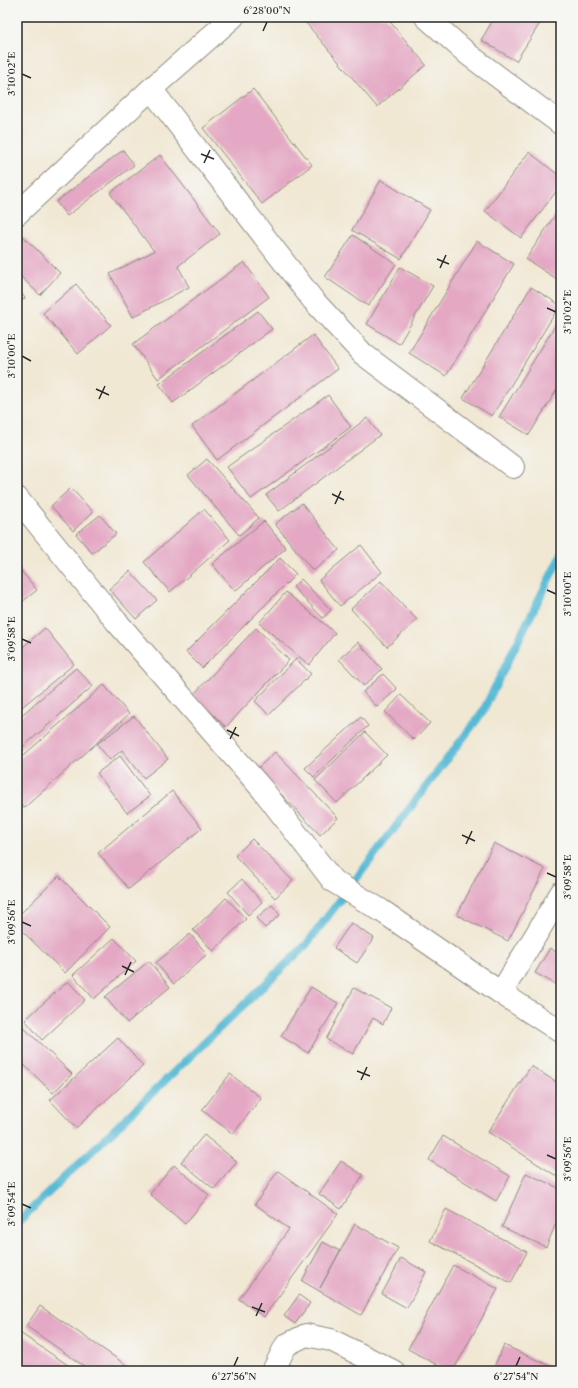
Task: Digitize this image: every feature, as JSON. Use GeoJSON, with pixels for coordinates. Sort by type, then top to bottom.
{"type":"FeatureCollection","features":[{"type":"Feature","properties":{"kind":"street"},"geometry":{"type":"LineString","coordinates":[[17,214],[151,89],[233,17]]}},
{"type":"Feature","properties":{"kind":"street"},"geometry":{"type":"LineString","coordinates":[[426,17],[469,56],[561,124]]}},
{"type":"Feature","properties":{"kind":"street"},"geometry":{"type":"LineString","coordinates":[[151,89],[313,300],[364,354],[513,467]]}},
{"type":"Feature","properties":{"kind":"street"},"geometry":{"type":"LineString","coordinates":[[17,498],[116,621],[263,790],[333,881],[382,911],[501,993],[561,1032]]}},
{"type":"Feature","properties":{"kind":"street"},"geometry":{"type":"LineString","coordinates":[[501,993],[561,893]]}},
{"type":"Feature","properties":{"kind":"street"},"geometry":{"type":"LineString","coordinates":[[273,1371],[286,1345],[306,1335],[331,1340],[393,1371]]}},
{"type":"Feature","properties":{"kind":"building"},"geometry":{"type":"Polygon","coordinates":[[[301,17],[386,17],[426,65],[377,107],[301,17]]]}},
{"type":"Feature","properties":{"kind":"building"},"geometry":{"type":"Polygon","coordinates":[[[495,17],[544,17],[516,61],[481,40],[495,17]]]}},
{"type":"Feature","properties":{"kind":"building"},"geometry":{"type":"Polygon","coordinates":[[[253,89],[312,165],[262,204],[203,128],[253,89]]]}},
{"type":"Feature","properties":{"kind":"building"},"geometry":{"type":"Polygon","coordinates":[[[123,150],[134,165],[67,216],[56,202],[123,150]]]}},
{"type":"Feature","properties":{"kind":"building"},"geometry":{"type":"Polygon","coordinates":[[[529,152],[561,177],[561,185],[521,238],[485,211],[529,152]]]}},
{"type":"Feature","properties":{"kind":"building"},"geometry":{"type":"Polygon","coordinates":[[[160,155],[220,234],[178,266],[189,287],[133,317],[110,274],[154,251],[110,193],[160,155]]]}},
{"type":"Feature","properties":{"kind":"building"},"geometry":{"type":"Polygon","coordinates":[[[381,180],[430,210],[401,259],[352,230],[381,180]]]}},
{"type":"Feature","properties":{"kind":"building"},"geometry":{"type":"Polygon","coordinates":[[[561,206],[561,282],[526,259],[561,206]]]}},
{"type":"Feature","properties":{"kind":"building"},"geometry":{"type":"Polygon","coordinates":[[[353,235],[396,264],[368,306],[325,277],[353,235]]]}},
{"type":"Feature","properties":{"kind":"building"},"geometry":{"type":"Polygon","coordinates":[[[23,236],[60,273],[40,295],[17,273],[17,242],[23,236]]]}},
{"type":"Feature","properties":{"kind":"building"},"geometry":{"type":"Polygon","coordinates":[[[477,241],[514,264],[446,376],[409,353],[477,241]]]}},
{"type":"Feature","properties":{"kind":"building"},"geometry":{"type":"Polygon","coordinates":[[[244,262],[269,297],[158,379],[133,344],[244,262]]]}},
{"type":"Feature","properties":{"kind":"building"},"geometry":{"type":"Polygon","coordinates":[[[400,267],[433,286],[399,344],[367,324],[400,267]]]}},
{"type":"Feature","properties":{"kind":"building"},"geometry":{"type":"Polygon","coordinates":[[[76,284],[111,325],[78,354],[43,313],[76,284]]]}},
{"type":"Feature","properties":{"kind":"building"},"geometry":{"type":"Polygon","coordinates":[[[531,287],[560,305],[492,416],[463,398],[531,287]]]}},
{"type":"Feature","properties":{"kind":"building"},"geometry":{"type":"Polygon","coordinates":[[[17,288],[25,298],[17,305],[17,288]]]}},
{"type":"Feature","properties":{"kind":"building"},"geometry":{"type":"Polygon","coordinates":[[[258,311],[272,329],[173,403],[159,384],[258,311]]]}},
{"type":"Feature","properties":{"kind":"building"},"geometry":{"type":"Polygon","coordinates":[[[561,316],[561,383],[529,435],[499,417],[561,316]]]}},
{"type":"Feature","properties":{"kind":"building"},"geometry":{"type":"Polygon","coordinates":[[[313,335],[338,369],[217,460],[192,426],[313,335]]]}},
{"type":"Feature","properties":{"kind":"building"},"geometry":{"type":"Polygon","coordinates":[[[328,395],[351,427],[251,499],[227,467],[328,395]]]}},
{"type":"Feature","properties":{"kind":"building"},"geometry":{"type":"Polygon","coordinates":[[[367,418],[380,435],[279,511],[266,495],[367,418]]]}},
{"type":"Feature","properties":{"kind":"building"},"geometry":{"type":"Polygon","coordinates":[[[207,459],[259,518],[239,535],[188,475],[207,459]]]}},
{"type":"Feature","properties":{"kind":"building"},"geometry":{"type":"Polygon","coordinates":[[[71,488],[93,512],[73,531],[51,506],[71,488]]]}},
{"type":"Feature","properties":{"kind":"building"},"geometry":{"type":"Polygon","coordinates":[[[302,503],[339,550],[313,571],[275,524],[302,503]]]}},
{"type":"Feature","properties":{"kind":"building"},"geometry":{"type":"Polygon","coordinates":[[[204,509],[230,540],[170,592],[144,562],[204,509]]]}},
{"type":"Feature","properties":{"kind":"building"},"geometry":{"type":"Polygon","coordinates":[[[100,515],[116,534],[92,553],[76,534],[100,515]]]}},
{"type":"Feature","properties":{"kind":"building"},"geometry":{"type":"Polygon","coordinates":[[[264,521],[286,548],[235,591],[212,564],[264,521]]]}},
{"type":"Feature","properties":{"kind":"building"},"geometry":{"type":"Polygon","coordinates":[[[361,545],[382,572],[340,606],[319,580],[361,545]]]}},
{"type":"Feature","properties":{"kind":"building"},"geometry":{"type":"Polygon","coordinates":[[[280,558],[296,574],[202,668],[186,652],[280,558]]]}},
{"type":"Feature","properties":{"kind":"building"},"geometry":{"type":"Polygon","coordinates":[[[18,567],[37,590],[17,606],[17,569],[18,567]]]}},
{"type":"Feature","properties":{"kind":"building"},"geometry":{"type":"Polygon","coordinates":[[[130,571],[157,600],[136,619],[109,589],[130,571]]]}},
{"type":"Feature","properties":{"kind":"building"},"geometry":{"type":"Polygon","coordinates":[[[301,579],[331,610],[323,618],[293,587],[301,579]]]}},
{"type":"Feature","properties":{"kind":"building"},"geometry":{"type":"Polygon","coordinates":[[[381,581],[417,620],[387,647],[351,609],[381,581]]]}},
{"type":"Feature","properties":{"kind":"building"},"geometry":{"type":"Polygon","coordinates":[[[286,592],[335,633],[309,665],[259,623],[286,592]]]}},
{"type":"Feature","properties":{"kind":"building"},"geometry":{"type":"Polygon","coordinates":[[[45,628],[74,664],[17,711],[17,652],[45,628]]]}},
{"type":"Feature","properties":{"kind":"building"},"geometry":{"type":"Polygon","coordinates":[[[256,628],[289,660],[226,727],[193,695],[256,628]]]}},
{"type":"Feature","properties":{"kind":"building"},"geometry":{"type":"Polygon","coordinates":[[[358,642],[382,669],[364,686],[339,659],[358,642]]]}},
{"type":"Feature","properties":{"kind":"building"},"geometry":{"type":"Polygon","coordinates":[[[296,659],[311,674],[269,715],[255,701],[296,659]]]}},
{"type":"Feature","properties":{"kind":"building"},"geometry":{"type":"Polygon","coordinates":[[[76,668],[93,686],[17,752],[17,719],[76,668]]]}},
{"type":"Feature","properties":{"kind":"building"},"geometry":{"type":"Polygon","coordinates":[[[383,674],[397,689],[377,707],[363,692],[383,674]]]}},
{"type":"Feature","properties":{"kind":"building"},"geometry":{"type":"Polygon","coordinates":[[[104,685],[129,714],[24,808],[17,801],[17,761],[104,685]]]}},
{"type":"Feature","properties":{"kind":"building"},"geometry":{"type":"Polygon","coordinates":[[[401,695],[430,723],[414,740],[385,712],[401,695]]]}},
{"type":"Feature","properties":{"kind":"building"},"geometry":{"type":"Polygon","coordinates":[[[134,716],[168,759],[144,778],[122,750],[110,760],[97,744],[134,716]]]}},
{"type":"Feature","properties":{"kind":"building"},"geometry":{"type":"Polygon","coordinates":[[[361,717],[368,726],[314,777],[305,768],[361,717]]]}},
{"type":"Feature","properties":{"kind":"building"},"geometry":{"type":"Polygon","coordinates":[[[365,732],[387,755],[337,803],[315,780],[365,732]]]}},
{"type":"Feature","properties":{"kind":"building"},"geometry":{"type":"Polygon","coordinates":[[[275,752],[338,818],[320,835],[257,769],[275,752]]]}},
{"type":"Feature","properties":{"kind":"building"},"geometry":{"type":"Polygon","coordinates":[[[120,756],[150,796],[127,813],[97,773],[120,756]]]}},
{"type":"Feature","properties":{"kind":"building"},"geometry":{"type":"Polygon","coordinates":[[[172,791],[202,828],[129,889],[98,853],[172,791]]]}},
{"type":"Feature","properties":{"kind":"building"},"geometry":{"type":"Polygon","coordinates":[[[252,839],[293,881],[275,898],[235,856],[252,839]]]}},
{"type":"Feature","properties":{"kind":"building"},"geometry":{"type":"Polygon","coordinates":[[[494,843],[545,869],[508,941],[457,915],[494,843]]]}},
{"type":"Feature","properties":{"kind":"building"},"geometry":{"type":"Polygon","coordinates":[[[59,876],[110,927],[65,973],[17,926],[17,917],[59,876]]]}},
{"type":"Feature","properties":{"kind":"building"},"geometry":{"type":"Polygon","coordinates":[[[242,879],[262,902],[248,915],[228,892],[242,879]]]}},
{"type":"Feature","properties":{"kind":"building"},"geometry":{"type":"Polygon","coordinates":[[[226,898],[246,919],[213,951],[193,930],[226,898]]]}},
{"type":"Feature","properties":{"kind":"building"},"geometry":{"type":"Polygon","coordinates":[[[272,905],[280,915],[265,928],[256,918],[272,905]]]}},
{"type":"Feature","properties":{"kind":"building"},"geometry":{"type":"Polygon","coordinates":[[[351,923],[374,938],[357,963],[334,948],[351,923]]]}},
{"type":"Feature","properties":{"kind":"building"},"geometry":{"type":"Polygon","coordinates":[[[190,934],[207,954],[174,984],[156,963],[190,934]]]}},
{"type":"Feature","properties":{"kind":"building"},"geometry":{"type":"Polygon","coordinates":[[[114,938],[136,961],[94,999],[73,975],[114,938]]]}},
{"type":"Feature","properties":{"kind":"building"},"geometry":{"type":"Polygon","coordinates":[[[550,948],[561,955],[561,987],[535,973],[550,948]]]}},
{"type":"Feature","properties":{"kind":"building"},"geometry":{"type":"Polygon","coordinates":[[[149,961],[170,987],[127,1023],[105,997],[149,961]]]}},
{"type":"Feature","properties":{"kind":"building"},"geometry":{"type":"Polygon","coordinates":[[[68,981],[85,1000],[42,1040],[25,1020],[68,981]]]}},
{"type":"Feature","properties":{"kind":"building"},"geometry":{"type":"Polygon","coordinates":[[[311,987],[338,1003],[308,1053],[281,1036],[311,987]]]}},
{"type":"Feature","properties":{"kind":"building"},"geometry":{"type":"Polygon","coordinates":[[[354,988],[391,1008],[383,1024],[373,1018],[353,1054],[326,1039],[354,988]]]}},
{"type":"Feature","properties":{"kind":"building"},"geometry":{"type":"Polygon","coordinates":[[[22,1026],[72,1074],[53,1093],[17,1058],[17,1031],[22,1026]]]}},
{"type":"Feature","properties":{"kind":"building"},"geometry":{"type":"Polygon","coordinates":[[[118,1038],[143,1066],[76,1128],[50,1100],[118,1038]]]}},
{"type":"Feature","properties":{"kind":"building"},"geometry":{"type":"Polygon","coordinates":[[[531,1066],[561,1085],[561,1179],[488,1132],[531,1066]]]}},
{"type":"Feature","properties":{"kind":"building"},"geometry":{"type":"Polygon","coordinates":[[[230,1074],[261,1098],[233,1134],[202,1110],[230,1074]]]}},
{"type":"Feature","properties":{"kind":"building"},"geometry":{"type":"Polygon","coordinates":[[[204,1135],[237,1162],[214,1189],[181,1162],[204,1135]]]}},
{"type":"Feature","properties":{"kind":"building"},"geometry":{"type":"Polygon","coordinates":[[[443,1136],[510,1176],[496,1201],[429,1160],[443,1136]]]}},
{"type":"Feature","properties":{"kind":"building"},"geometry":{"type":"Polygon","coordinates":[[[341,1161],[363,1175],[341,1209],[319,1194],[341,1161]]]}},
{"type":"Feature","properties":{"kind":"building"},"geometry":{"type":"Polygon","coordinates":[[[174,1165],[209,1195],[185,1224],[150,1194],[174,1165]]]}},
{"type":"Feature","properties":{"kind":"building"},"geometry":{"type":"Polygon","coordinates":[[[278,1171],[338,1214],[264,1317],[239,1299],[289,1229],[255,1204],[278,1171]]]}},
{"type":"Feature","properties":{"kind":"building"},"geometry":{"type":"Polygon","coordinates":[[[526,1173],[561,1189],[561,1212],[546,1247],[502,1227],[526,1173]]]}},
{"type":"Feature","properties":{"kind":"building"},"geometry":{"type":"Polygon","coordinates":[[[446,1209],[527,1252],[511,1283],[430,1241],[446,1209]]]}},
{"type":"Feature","properties":{"kind":"building"},"geometry":{"type":"Polygon","coordinates":[[[355,1224],[398,1248],[361,1315],[302,1281],[323,1242],[340,1251],[320,1288],[355,1224]]]}},
{"type":"Feature","properties":{"kind":"building"},"geometry":{"type":"Polygon","coordinates":[[[401,1258],[426,1272],[407,1308],[382,1294],[401,1258]]]}},
{"type":"Feature","properties":{"kind":"building"},"geometry":{"type":"Polygon","coordinates":[[[453,1265],[498,1289],[453,1371],[448,1371],[408,1349],[453,1265]]]}},
{"type":"Feature","properties":{"kind":"building"},"geometry":{"type":"Polygon","coordinates":[[[299,1295],[310,1303],[295,1324],[284,1316],[299,1295]]]}},
{"type":"Feature","properties":{"kind":"building"},"geometry":{"type":"Polygon","coordinates":[[[40,1306],[135,1371],[91,1371],[26,1326],[40,1306]]]}},
{"type":"Feature","properties":{"kind":"building"},"geometry":{"type":"Polygon","coordinates":[[[17,1331],[77,1371],[27,1371],[17,1364],[17,1331]]]}},
{"type":"Feature","properties":{"kind":"building"},"geometry":{"type":"Polygon","coordinates":[[[504,1345],[561,1371],[492,1371],[504,1345]]]}},
{"type":"Feature","properties":{"kind":"waterway"},"geometry":{"type":"LineString","coordinates":[[17,1223],[306,945],[482,713],[561,555]]}}]}
